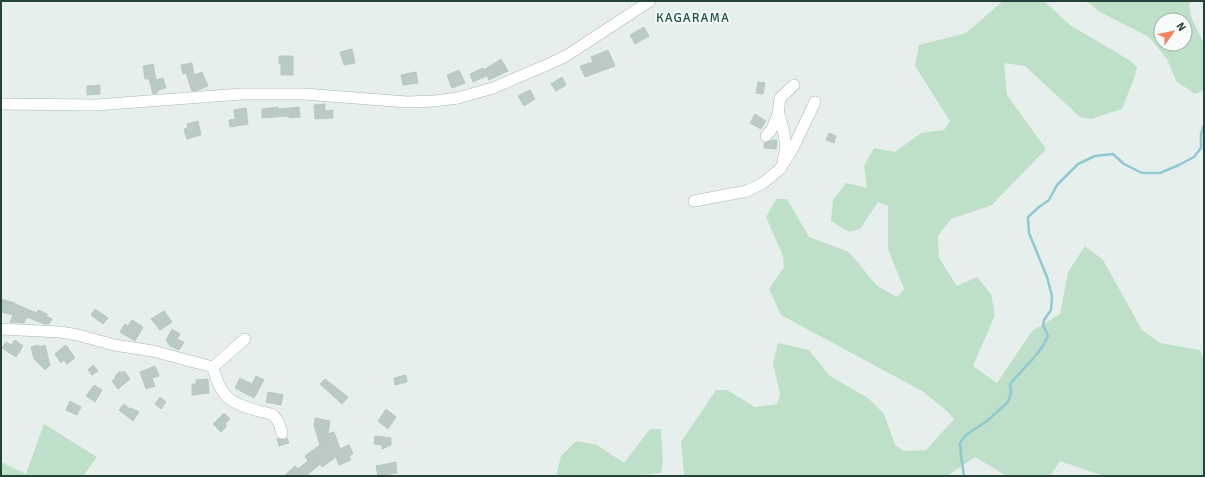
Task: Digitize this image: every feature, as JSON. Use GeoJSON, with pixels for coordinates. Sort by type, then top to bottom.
{"type":"FeatureCollection","features":[{"type":"Feature","properties":{"kind":"street"},"geometry":{"type":"LineString","coordinates":[[1,104],[96,106],[242,94],[304,94],[407,102],[458,98],[493,88],[566,56],[650,1]]}},
{"type":"Feature","properties":{"kind":"street"},"geometry":{"type":"LineString","coordinates":[[766,136],[772,129],[780,98],[794,85]]}},
{"type":"Feature","properties":{"kind":"street"},"geometry":{"type":"LineString","coordinates":[[694,201],[747,191],[763,183],[780,169],[793,148],[815,102]]}},
{"type":"Feature","properties":{"kind":"street"},"geometry":{"type":"LineString","coordinates":[[778,110],[784,134],[785,153],[780,169]]}},
{"type":"Feature","properties":{"kind":"street"},"geometry":{"type":"LineString","coordinates":[[1,329],[60,332],[78,335],[114,345],[153,351],[213,367]]}},
{"type":"Feature","properties":{"kind":"street"},"geometry":{"type":"LineString","coordinates":[[213,367],[245,339]]}},
{"type":"Feature","properties":{"kind":"street"},"geometry":{"type":"LineString","coordinates":[[213,367],[220,389],[230,400],[242,407],[274,415],[279,422],[282,433]]}},
{"type":"Feature","properties":{"kind":"green space"},"geometry":{"type":"Polygon","coordinates":[[[1003,1],[1044,1],[1070,25],[1129,60],[1137,67],[1122,109],[1091,119],[1080,117],[1025,66],[1004,63],[1007,95],[1046,149],[992,205],[951,219],[938,236],[939,258],[957,286],[977,277],[991,294],[995,315],[973,366],[997,383],[1032,331],[1060,314],[1068,272],[1085,246],[1103,260],[1142,330],[1160,343],[1200,350],[1204,361],[1204,476],[1104,476],[1060,461],[1050,476],[1007,476],[975,457],[947,476],[686,476],[684,474],[681,442],[716,390],[727,390],[755,407],[777,404],[780,394],[773,363],[778,343],[809,350],[830,376],[868,398],[884,414],[895,445],[904,451],[926,450],[954,419],[947,411],[922,391],[781,315],[769,289],[784,267],[783,256],[766,217],[776,199],[787,199],[809,237],[849,252],[877,286],[897,297],[904,289],[888,249],[888,206],[878,202],[860,229],[849,232],[831,221],[833,200],[846,183],[867,188],[864,166],[874,148],[895,152],[921,133],[944,130],[950,121],[915,66],[919,45],[966,33],[1003,1]]]}},
{"type":"Feature","properties":{"kind":"green space"},"geometry":{"type":"Polygon","coordinates":[[[1086,1],[1190,1],[1190,12],[1153,12],[1153,42],[1149,37],[1100,12],[1086,1]]]}},
{"type":"Feature","properties":{"kind":"green space"},"geometry":{"type":"Polygon","coordinates":[[[1193,21],[1204,44],[1204,90],[1195,94],[1176,81],[1167,59],[1161,52],[1193,52],[1193,21]]]}},
{"type":"Feature","properties":{"kind":"green space"},"geometry":{"type":"Polygon","coordinates":[[[44,424],[97,457],[83,476],[1,476],[1,462],[26,474],[44,424]]]}},
{"type":"Feature","properties":{"kind":"green space"},"geometry":{"type":"Polygon","coordinates":[[[650,429],[661,429],[663,463],[661,473],[630,476],[556,476],[561,456],[576,441],[597,445],[624,463],[650,429]]]}},
{"type":"Feature","properties":{"kind":"building"},"geometry":{"type":"Polygon","coordinates":[[[644,27],[649,36],[635,44],[630,35],[644,27]]]}},
{"type":"Feature","properties":{"kind":"building"},"geometry":{"type":"Polygon","coordinates":[[[352,49],[355,63],[344,65],[340,52],[352,49]]]}},
{"type":"Feature","properties":{"kind":"building"},"geometry":{"type":"Polygon","coordinates":[[[608,50],[615,66],[585,77],[580,66],[593,62],[591,57],[608,50]]]}},
{"type":"Feature","properties":{"kind":"building"},"geometry":{"type":"Polygon","coordinates":[[[279,56],[293,56],[293,75],[281,75],[279,56]]]}},
{"type":"Feature","properties":{"kind":"building"},"geometry":{"type":"Polygon","coordinates":[[[501,59],[508,71],[489,80],[484,70],[501,59]]]}},
{"type":"Feature","properties":{"kind":"building"},"geometry":{"type":"Polygon","coordinates":[[[192,63],[194,75],[202,72],[208,86],[192,91],[186,73],[183,74],[181,65],[192,63]]]}},
{"type":"Feature","properties":{"kind":"building"},"geometry":{"type":"Polygon","coordinates":[[[153,64],[156,80],[163,78],[166,88],[158,90],[158,92],[153,94],[149,79],[145,79],[143,66],[153,64]]]}},
{"type":"Feature","properties":{"kind":"building"},"geometry":{"type":"Polygon","coordinates":[[[483,68],[486,76],[473,82],[470,74],[483,68]]]}},
{"type":"Feature","properties":{"kind":"building"},"geometry":{"type":"Polygon","coordinates":[[[459,70],[465,83],[452,88],[447,75],[459,70]]]}},
{"type":"Feature","properties":{"kind":"building"},"geometry":{"type":"Polygon","coordinates":[[[416,72],[418,83],[403,85],[401,75],[416,72]]]}},
{"type":"Feature","properties":{"kind":"building"},"geometry":{"type":"Polygon","coordinates":[[[562,77],[566,85],[556,91],[551,84],[562,77]]]}},
{"type":"Feature","properties":{"kind":"building"},"geometry":{"type":"Polygon","coordinates":[[[758,82],[765,83],[763,94],[756,93],[758,82]]]}},
{"type":"Feature","properties":{"kind":"building"},"geometry":{"type":"Polygon","coordinates":[[[100,85],[100,94],[87,95],[87,86],[100,85]]]}},
{"type":"Feature","properties":{"kind":"building"},"geometry":{"type":"Polygon","coordinates":[[[530,90],[535,99],[524,106],[518,96],[530,90]]]}},
{"type":"Feature","properties":{"kind":"building"},"geometry":{"type":"Polygon","coordinates":[[[325,104],[325,111],[333,110],[333,118],[315,119],[314,105],[325,104]]]}},
{"type":"Feature","properties":{"kind":"building"},"geometry":{"type":"Polygon","coordinates":[[[278,107],[278,109],[299,107],[300,117],[289,118],[289,116],[262,118],[262,109],[278,107]]]}},
{"type":"Feature","properties":{"kind":"building"},"geometry":{"type":"Polygon","coordinates":[[[246,108],[248,124],[230,127],[229,120],[235,119],[234,110],[246,108]]]}},
{"type":"Feature","properties":{"kind":"building"},"geometry":{"type":"Polygon","coordinates":[[[755,114],[766,121],[761,129],[750,123],[755,114]]]}},
{"type":"Feature","properties":{"kind":"building"},"geometry":{"type":"Polygon","coordinates":[[[198,121],[201,135],[187,139],[184,129],[188,128],[187,124],[198,121]]]}},
{"type":"Feature","properties":{"kind":"building"},"geometry":{"type":"Polygon","coordinates":[[[829,133],[836,136],[834,143],[826,140],[829,133]]]}},
{"type":"Feature","properties":{"kind":"building"},"geometry":{"type":"Polygon","coordinates":[[[777,140],[776,149],[764,148],[764,143],[777,140]]]}},
{"type":"Feature","properties":{"kind":"building"},"geometry":{"type":"Polygon","coordinates":[[[1,299],[15,303],[37,313],[38,310],[47,314],[46,316],[52,319],[49,324],[44,324],[27,317],[24,323],[10,322],[13,315],[1,312],[1,299]]]}},
{"type":"Feature","properties":{"kind":"building"},"geometry":{"type":"Polygon","coordinates":[[[95,309],[108,318],[103,324],[91,315],[95,309]]]}},
{"type":"Feature","properties":{"kind":"building"},"geometry":{"type":"Polygon","coordinates":[[[164,311],[172,322],[160,330],[151,319],[164,311]]]}},
{"type":"Feature","properties":{"kind":"building"},"geometry":{"type":"Polygon","coordinates":[[[132,320],[143,327],[135,341],[120,332],[125,324],[128,326],[132,320]]]}},
{"type":"Feature","properties":{"kind":"building"},"geometry":{"type":"Polygon","coordinates":[[[172,329],[180,334],[177,339],[184,342],[179,350],[170,346],[166,340],[172,329]]]}},
{"type":"Feature","properties":{"kind":"building"},"geometry":{"type":"Polygon","coordinates":[[[15,340],[23,346],[16,357],[2,348],[6,342],[11,345],[15,340]]]}},
{"type":"Feature","properties":{"kind":"building"},"geometry":{"type":"Polygon","coordinates":[[[39,345],[39,347],[45,345],[50,365],[45,370],[34,359],[31,347],[39,345]]]}},
{"type":"Feature","properties":{"kind":"building"},"geometry":{"type":"Polygon","coordinates":[[[66,345],[75,358],[67,364],[64,360],[61,363],[55,354],[66,345]]]}},
{"type":"Feature","properties":{"kind":"building"},"geometry":{"type":"Polygon","coordinates":[[[93,365],[98,371],[92,375],[88,370],[93,365]]]}},
{"type":"Feature","properties":{"kind":"building"},"geometry":{"type":"Polygon","coordinates":[[[155,366],[159,376],[152,378],[155,386],[146,389],[140,372],[155,366]]]}},
{"type":"Feature","properties":{"kind":"building"},"geometry":{"type":"Polygon","coordinates":[[[120,371],[121,373],[124,371],[130,379],[118,389],[112,381],[116,378],[115,376],[120,371]]]}},
{"type":"Feature","properties":{"kind":"building"},"geometry":{"type":"Polygon","coordinates":[[[406,375],[407,382],[395,385],[394,378],[406,375]]]}},
{"type":"Feature","properties":{"kind":"building"},"geometry":{"type":"Polygon","coordinates":[[[256,376],[264,380],[254,398],[235,388],[240,378],[252,384],[256,376]]]}},
{"type":"Feature","properties":{"kind":"building"},"geometry":{"type":"Polygon","coordinates":[[[208,379],[209,393],[192,395],[192,384],[196,384],[196,380],[208,379]]]}},
{"type":"Feature","properties":{"kind":"building"},"geometry":{"type":"Polygon","coordinates":[[[325,379],[348,397],[342,404],[320,384],[325,379]]]}},
{"type":"Feature","properties":{"kind":"building"},"geometry":{"type":"Polygon","coordinates":[[[94,385],[102,390],[95,402],[86,396],[94,385]]]}},
{"type":"Feature","properties":{"kind":"building"},"geometry":{"type":"Polygon","coordinates":[[[268,392],[283,395],[281,405],[266,402],[268,392]]]}},
{"type":"Feature","properties":{"kind":"building"},"geometry":{"type":"Polygon","coordinates":[[[160,397],[166,402],[161,409],[155,404],[160,397]]]}},
{"type":"Feature","properties":{"kind":"building"},"geometry":{"type":"Polygon","coordinates":[[[70,401],[81,407],[77,415],[66,410],[70,401]]]}},
{"type":"Feature","properties":{"kind":"building"},"geometry":{"type":"Polygon","coordinates":[[[124,404],[130,409],[131,408],[139,412],[133,421],[119,410],[124,404]]]}},
{"type":"Feature","properties":{"kind":"building"},"geometry":{"type":"Polygon","coordinates":[[[386,409],[396,417],[388,429],[378,421],[386,409]]]}},
{"type":"Feature","properties":{"kind":"building"},"geometry":{"type":"Polygon","coordinates":[[[224,413],[230,419],[225,424],[227,426],[221,432],[213,424],[224,413]]]}},
{"type":"Feature","properties":{"kind":"building"},"geometry":{"type":"Polygon","coordinates":[[[315,418],[330,421],[328,434],[334,432],[340,449],[349,445],[353,454],[349,456],[351,460],[339,465],[336,457],[322,467],[320,464],[306,476],[284,476],[295,466],[298,469],[308,461],[305,456],[320,445],[314,425],[315,418]]]}},
{"type":"Feature","properties":{"kind":"building"},"geometry":{"type":"Polygon","coordinates":[[[375,436],[391,438],[391,445],[382,449],[382,445],[374,444],[375,436]]]}},
{"type":"Feature","properties":{"kind":"building"},"geometry":{"type":"Polygon","coordinates":[[[278,438],[284,440],[287,438],[289,443],[279,446],[278,438]]]}},
{"type":"Feature","properties":{"kind":"building"},"geometry":{"type":"Polygon","coordinates":[[[396,462],[397,473],[378,476],[376,466],[396,462]]]}},
{"type":"Feature","properties":{"kind":"waterway"},"geometry":{"type":"LineString","coordinates":[[964,476],[960,443],[966,435],[987,421],[1008,402],[1011,393],[1010,384],[1041,349],[1048,336],[1043,325],[1044,320],[1051,310],[1052,296],[1047,277],[1029,233],[1028,217],[1049,200],[1057,185],[1078,164],[1095,156],[1113,154],[1124,164],[1142,173],[1160,173],[1194,157],[1201,148],[1201,134],[1204,126]]}},
{"type":"Feature","properties":{"kind":"district","name":"KAGARAMA"},"geometry":{"type":"Point","coordinates":[693,17]}}]}
